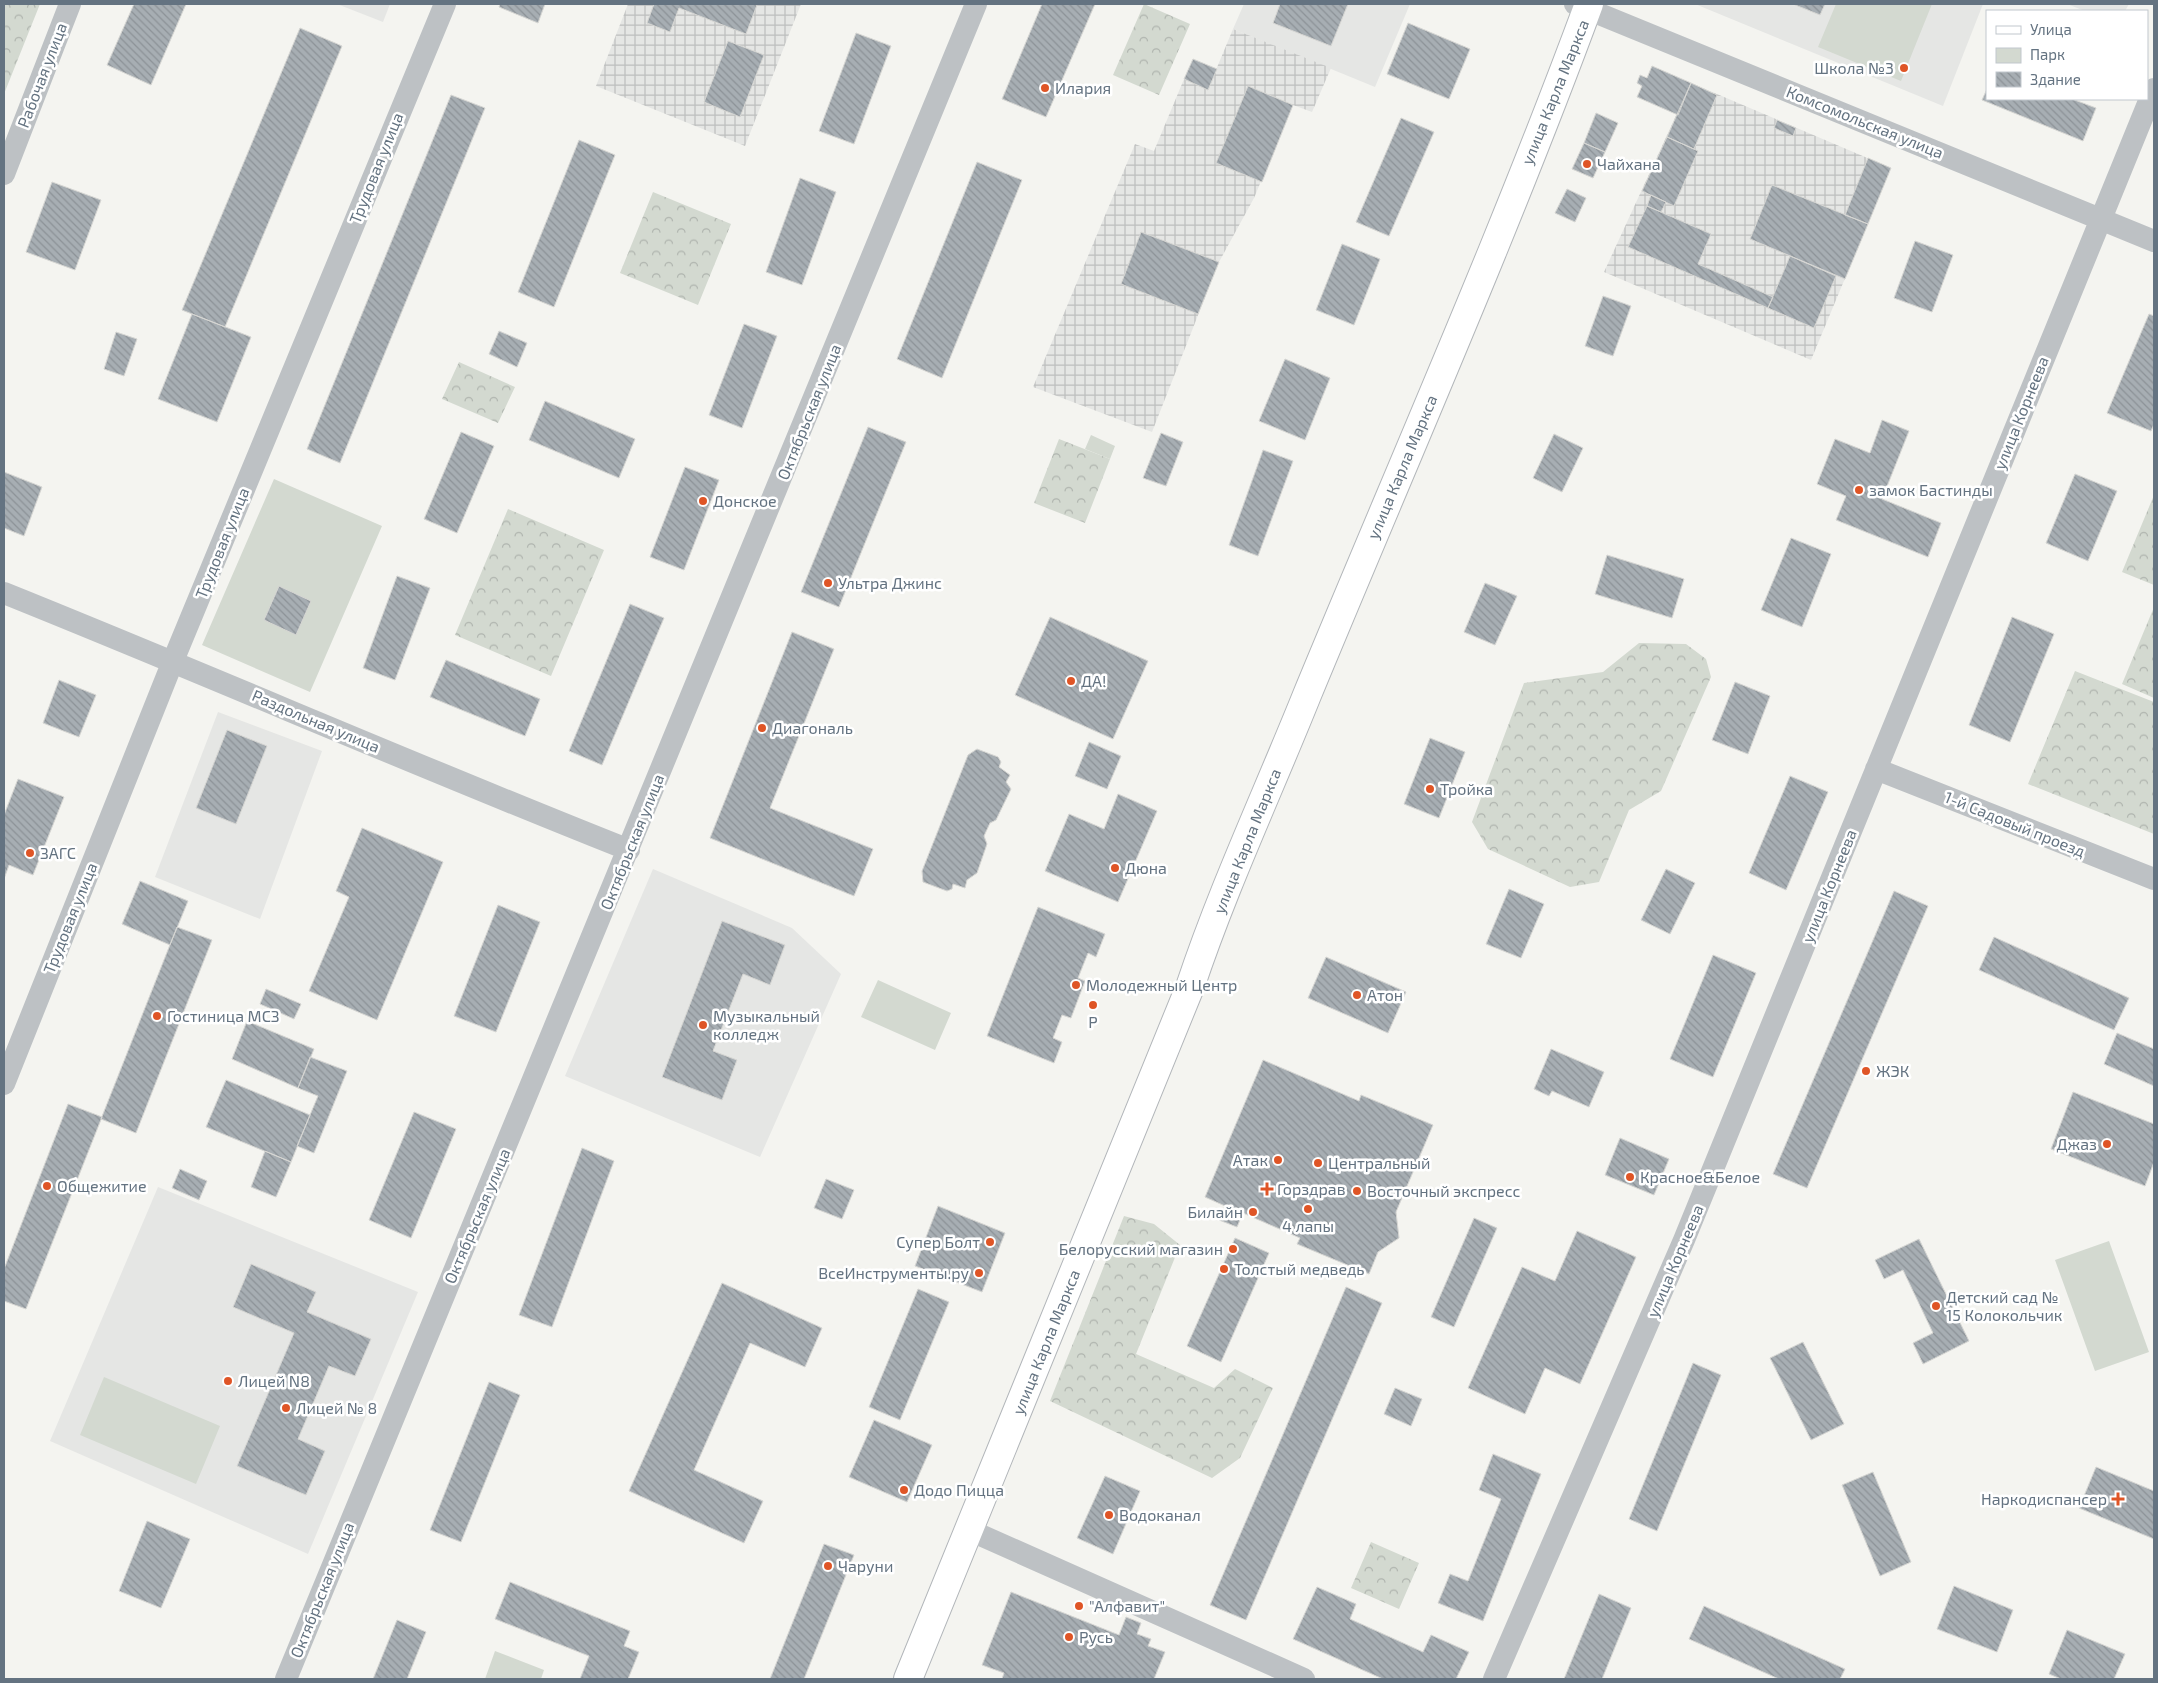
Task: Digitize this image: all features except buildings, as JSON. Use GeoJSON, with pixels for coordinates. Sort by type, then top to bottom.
{"type":"FeatureCollection","features":[{"type":"Feature","properties":{"kind":"main road","name":"улица Карла Маркса"},"geometry":{"type":"LineString","coordinates":[[908,1679],[1190,987],[1199,959],[1497,239],[1584,5]]}},
{"type":"Feature","properties":{"kind":"street","name":"Рабочая улица"},"geometry":{"type":"LineString","coordinates":[[4,174],[70,4]]}},
{"type":"Feature","properties":{"kind":"street","name":"Трудовая улица"},"geometry":{"type":"LineString","coordinates":[[4,1084],[173,661],[445,4]]}},
{"type":"Feature","properties":{"kind":"street","name":"Октябрьская улица"},"geometry":{"type":"LineString","coordinates":[[286,1679],[976,4]]}},
{"type":"Feature","properties":{"kind":"street","name":"Комсомольская улица"},"geometry":{"type":"LineString","coordinates":[[1584,5],[2154,241]]}},
{"type":"Feature","properties":{"kind":"street","name":"улица Корнеева"},"geometry":{"type":"LineString","coordinates":[[1494,1679],[1681,1248],[2154,89]]}},
{"type":"Feature","properties":{"kind":"street","name":"Раздольная улица"},"geometry":{"type":"LineString","coordinates":[[4,593],[629,850]]}},
{"type":"Feature","properties":{"kind":"street","name":"1-й Садовый проезд"},"geometry":{"type":"LineString","coordinates":[[1876,769],[2154,879]]}},
{"type":"Feature","properties":{"kind":"street"},"geometry":{"type":"LineString","coordinates":[[969,1530],[1304,1679]]}},
{"type":"Feature","properties":{"kind":"shaded area"},"geometry":{"type":"Polygon","coordinates":[[[337,4],[390,4],[383,22],[337,4]]]}},
{"type":"Feature","properties":{"kind":"shaded area"},"geometry":{"type":"Polygon","coordinates":[[[628,4],[801,4],[745,146],[596,86],[628,4]]]}},
{"type":"Feature","properties":{"kind":"shaded area"},"geometry":{"type":"Polygon","coordinates":[[[1244,4],[1410,4],[1375,87],[1233,29],[1244,4]]]}},
{"type":"Feature","properties":{"kind":"shaded area","name":"Школа №3"},"geometry":{"type":"Polygon","coordinates":[[[1695,4],[1983,4],[1943,106],[1695,4]]]}},
{"type":"Feature","properties":{"kind":"shaded area"},"geometry":{"type":"Polygon","coordinates":[[[2067,4],[2129,4],[2126,10],[2082,10],[2067,4]]]}},
{"type":"Feature","properties":{"kind":"shaded area"},"geometry":{"type":"Polygon","coordinates":[[[1233,29],[1331,68],[1312,112],[1293,105],[1254,198],[1219,262],[1152,432],[1033,387],[1135,144],[1154,151],[1184,79],[1208,89],[1233,29]]]}},
{"type":"Feature","properties":{"kind":"shaded area"},"geometry":{"type":"Polygon","coordinates":[[[1691,83],[1891,168],[1811,360],[1604,272],[1691,83]]]}},
{"type":"Feature","properties":{"kind":"shaded area"},"geometry":{"type":"Polygon","coordinates":[[[218,712],[322,751],[260,919],[155,877],[218,712]]]}},
{"type":"Feature","properties":{"kind":"shaded area","name":"Музыкальный колледж"},"geometry":{"type":"Polygon","coordinates":[[[653,869],[792,928],[841,974],[760,1157],[565,1076],[653,869]]]}},
{"type":"Feature","properties":{"kind":"shaded area","name":"Лицей N8"},"geometry":{"type":"Polygon","coordinates":[[[158,1187],[418,1292],[308,1554],[50,1441],[158,1187]]]}},
{"type":"Feature","properties":{"kind":"green space"},"geometry":{"type":"Polygon","coordinates":[[[4,4],[40,4],[4,94],[4,4]]]}},
{"type":"Feature","properties":{"kind":"green space"},"geometry":{"type":"Polygon","coordinates":[[[1144,4],[1190,24],[1159,95],[1113,75],[1144,4]]]}},
{"type":"Feature","properties":{"kind":"green space"},"geometry":{"type":"Polygon","coordinates":[[[1836,4],[1932,4],[1901,81],[1818,47],[1836,4]]]}},
{"type":"Feature","properties":{"kind":"green space"},"geometry":{"type":"Polygon","coordinates":[[[653,192],[731,224],[698,305],[620,273],[653,192]]]}},
{"type":"Feature","properties":{"kind":"green space"},"geometry":{"type":"Polygon","coordinates":[[[459,362],[515,387],[498,423],[442,399],[459,362]]]}},
{"type":"Feature","properties":{"kind":"green space"},"geometry":{"type":"Polygon","coordinates":[[[1091,435],[1115,446],[1110,459],[1085,449],[1091,435]]]}},
{"type":"Feature","properties":{"kind":"green space"},"geometry":{"type":"Polygon","coordinates":[[[1059,439],[1110,459],[1085,523],[1034,503],[1059,439]]]}},
{"type":"Feature","properties":{"kind":"green space"},"geometry":{"type":"Polygon","coordinates":[[[274,479],[382,526],[310,692],[202,645],[274,479]]]}},
{"type":"Feature","properties":{"kind":"green space"},"geometry":{"type":"Polygon","coordinates":[[[2154,495],[2154,585],[2122,572],[2154,495]]]}},
{"type":"Feature","properties":{"kind":"green space"},"geometry":{"type":"Polygon","coordinates":[[[508,509],[604,550],[551,676],[455,635],[508,509]]]}},
{"type":"Feature","properties":{"kind":"green space"},"geometry":{"type":"Polygon","coordinates":[[[2154,607],[2154,698],[2122,684],[2154,607]]]}},
{"type":"Feature","properties":{"kind":"green space"},"geometry":{"type":"Polygon","coordinates":[[[1639,643],[1686,644],[1706,659],[1711,677],[1661,791],[1629,810],[1599,882],[1570,887],[1488,849],[1472,822],[1524,683],[1603,672],[1639,643]]]}},
{"type":"Feature","properties":{"kind":"green space"},"geometry":{"type":"Polygon","coordinates":[[[2075,671],[2154,702],[2154,834],[2028,784],[2075,671]]]}},
{"type":"Feature","properties":{"kind":"green space"},"geometry":{"type":"Polygon","coordinates":[[[878,980],[951,1013],[935,1050],[861,1017],[878,980]]]}},
{"type":"Feature","properties":{"kind":"green space"},"geometry":{"type":"Polygon","coordinates":[[[1124,1216],[1154,1224],[1180,1245],[1136,1354],[1214,1388],[1235,1369],[1273,1388],[1240,1458],[1212,1478],[1050,1401],[1124,1216]]]}},
{"type":"Feature","properties":{"kind":"green space"},"geometry":{"type":"Polygon","coordinates":[[[2109,1241],[2149,1352],[2095,1371],[2055,1260],[2109,1241]]]}},
{"type":"Feature","properties":{"kind":"green space"},"geometry":{"type":"Polygon","coordinates":[[[104,1377],[220,1426],[196,1484],[80,1435],[104,1377]]]}},
{"type":"Feature","properties":{"kind":"green space"},"geometry":{"type":"Polygon","coordinates":[[[1371,1542],[1419,1563],[1399,1609],[1351,1588],[1371,1542]]]}},
{"type":"Feature","properties":{"kind":"green space"},"geometry":{"type":"Polygon","coordinates":[[[495,1651],[544,1670],[541,1679],[485,1679],[495,1651]]]}},
{"type":"Feature","properties":{"kind":"place","name":"Школа №3"},"geometry":{"type":"Point","coordinates":[1904,68]}},
{"type":"Feature","properties":{"kind":"place","name":"Илария"},"geometry":{"type":"Point","coordinates":[1045,88]}},
{"type":"Feature","properties":{"kind":"place","name":"Чайхана"},"geometry":{"type":"Point","coordinates":[1587,164]}},
{"type":"Feature","properties":{"kind":"place","name":"замок Бастинды"},"geometry":{"type":"Point","coordinates":[1859,490]}},
{"type":"Feature","properties":{"kind":"place","name":"Донское"},"geometry":{"type":"Point","coordinates":[703,501]}},
{"type":"Feature","properties":{"kind":"place","name":"Ультра Джинс"},"geometry":{"type":"Point","coordinates":[828,583]}},
{"type":"Feature","properties":{"kind":"place","name":"ДА!"},"geometry":{"type":"Point","coordinates":[1071,681]}},
{"type":"Feature","properties":{"kind":"place","name":"Диагональ"},"geometry":{"type":"Point","coordinates":[762,728]}},
{"type":"Feature","properties":{"kind":"place","name":"Тройка"},"geometry":{"type":"Point","coordinates":[1430,789]}},
{"type":"Feature","properties":{"kind":"place","name":"ЗАГС"},"geometry":{"type":"Point","coordinates":[30,853]}},
{"type":"Feature","properties":{"kind":"place","name":"Дюна"},"geometry":{"type":"Point","coordinates":[1115,868]}},
{"type":"Feature","properties":{"kind":"place","name":"Молодежный Центр"},"geometry":{"type":"Point","coordinates":[1076,985]}},
{"type":"Feature","properties":{"kind":"place","name":"Атон"},"geometry":{"type":"Point","coordinates":[1357,995]}},
{"type":"Feature","properties":{"kind":"place","name":"P"},"geometry":{"type":"Point","coordinates":[1093,1005]}},
{"type":"Feature","properties":{"kind":"place","name":"Гостиница МСЗ"},"geometry":{"type":"Point","coordinates":[157,1016]}},
{"type":"Feature","properties":{"kind":"place","name":"Музыкальный колледж"},"geometry":{"type":"Point","coordinates":[703,1025]}},
{"type":"Feature","properties":{"kind":"place","name":"ЖЭК"},"geometry":{"type":"Point","coordinates":[1866,1071]}},
{"type":"Feature","properties":{"kind":"place","name":"Джаз"},"geometry":{"type":"Point","coordinates":[2107,1144]}},
{"type":"Feature","properties":{"kind":"place","name":"Атак"},"geometry":{"type":"Point","coordinates":[1278,1160]}},
{"type":"Feature","properties":{"kind":"place","name":"Центральный"},"geometry":{"type":"Point","coordinates":[1318,1163]}},
{"type":"Feature","properties":{"kind":"place","name":"Красное&Белое"},"geometry":{"type":"Point","coordinates":[1630,1177]}},
{"type":"Feature","properties":{"kind":"place","name":"Общежитие"},"geometry":{"type":"Point","coordinates":[47,1186]}},
{"type":"Feature","properties":{"kind":"place","name":"Горздрав"},"geometry":{"type":"Point","coordinates":[1267,1189]}},
{"type":"Feature","properties":{"kind":"place","name":"Восточный экспресс"},"geometry":{"type":"Point","coordinates":[1357,1191]}},
{"type":"Feature","properties":{"kind":"place","name":"4 лапы"},"geometry":{"type":"Point","coordinates":[1308,1209]}},
{"type":"Feature","properties":{"kind":"place","name":"Билайн"},"geometry":{"type":"Point","coordinates":[1253,1212]}},
{"type":"Feature","properties":{"kind":"place","name":"Супер Болт"},"geometry":{"type":"Point","coordinates":[990,1242]}},
{"type":"Feature","properties":{"kind":"place","name":"Белорусский магазин"},"geometry":{"type":"Point","coordinates":[1233,1249]}},
{"type":"Feature","properties":{"kind":"place","name":"Толстый медведь"},"geometry":{"type":"Point","coordinates":[1224,1269]}},
{"type":"Feature","properties":{"kind":"place","name":"ВсеИнструменты.ру"},"geometry":{"type":"Point","coordinates":[979,1273]}},
{"type":"Feature","properties":{"kind":"place","name":"Детский сад № 15 Колокольчик"},"geometry":{"type":"Point","coordinates":[1936,1306]}},
{"type":"Feature","properties":{"kind":"place","name":"Лицей N8"},"geometry":{"type":"Point","coordinates":[228,1381]}},
{"type":"Feature","properties":{"kind":"place","name":"Лицей № 8"},"geometry":{"type":"Point","coordinates":[286,1408]}},
{"type":"Feature","properties":{"kind":"place","name":"Додо Пицца"},"geometry":{"type":"Point","coordinates":[904,1490]}},
{"type":"Feature","properties":{"kind":"place","name":"Наркодиспансер"},"geometry":{"type":"Point","coordinates":[2118,1499]}},
{"type":"Feature","properties":{"kind":"place","name":"Водоканал"},"geometry":{"type":"Point","coordinates":[1109,1515]}},
{"type":"Feature","properties":{"kind":"place","name":"Чаруни"},"geometry":{"type":"Point","coordinates":[828,1566]}},
{"type":"Feature","properties":{"kind":"place","name":"\"Алфавит\""},"geometry":{"type":"Point","coordinates":[1079,1606]}},
{"type":"Feature","properties":{"kind":"place","name":"Русь"},"geometry":{"type":"Point","coordinates":[1069,1637]}}]}
